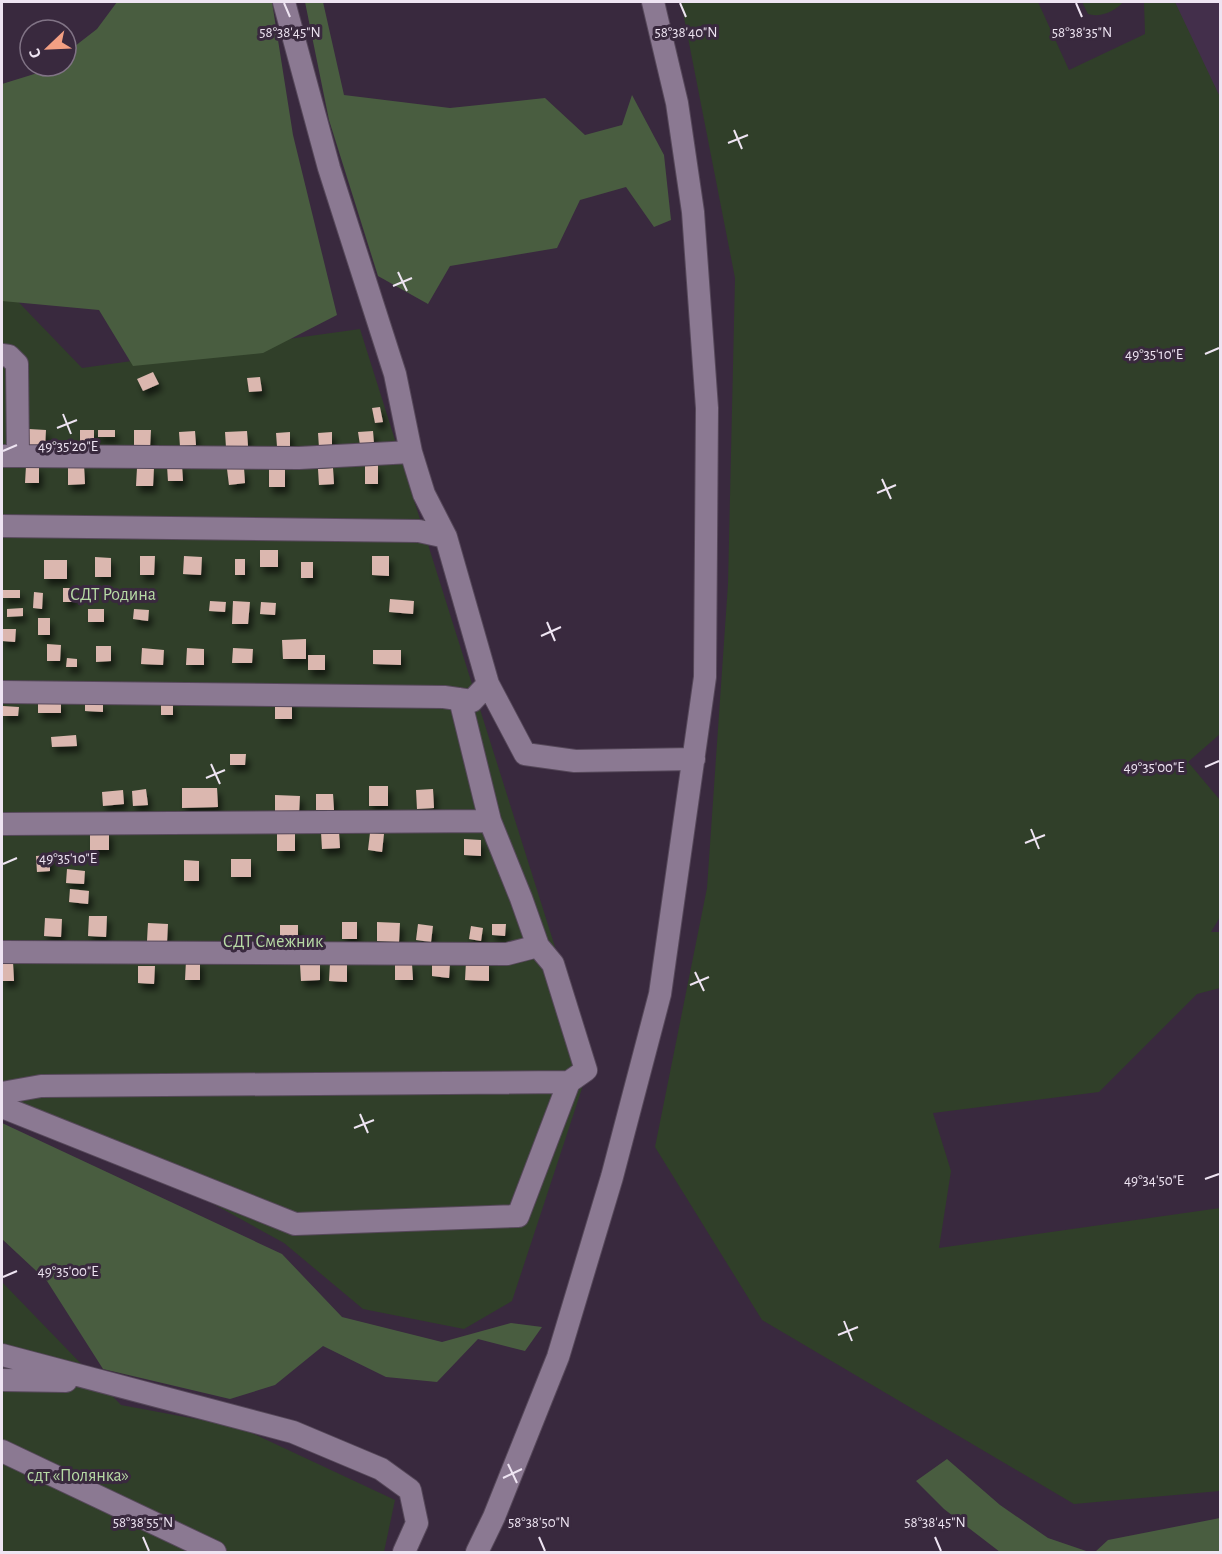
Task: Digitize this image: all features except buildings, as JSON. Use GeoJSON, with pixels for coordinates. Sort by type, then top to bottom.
{"type":"FeatureCollection","features":[{"type":"Feature","properties":{"kind":"street"},"geometry":{"type":"LineString","coordinates":[[284,2],[329,168],[395,374],[411,452],[424,494],[446,537],[488,684],[525,754],[575,761],[694,759]]}},
{"type":"Feature","properties":{"kind":"street"},"geometry":{"type":"LineString","coordinates":[[477,1552],[494,1517],[558,1357],[612,1177],[660,994],[705,677],[707,408],[693,212],[677,103],[653,2]]}},
{"type":"Feature","properties":{"kind":"street"},"geometry":{"type":"LineString","coordinates":[[2,355],[9,356],[17,364],[10,456],[299,459],[411,452]]}},
{"type":"Feature","properties":{"kind":"street"},"geometry":{"type":"LineString","coordinates":[[2,526],[419,531],[446,537]]}},
{"type":"Feature","properties":{"kind":"street"},"geometry":{"type":"LineString","coordinates":[[2,692],[444,697],[472,701],[488,684]]}},
{"type":"Feature","properties":{"kind":"street"},"geometry":{"type":"LineString","coordinates":[[2,1107],[295,1224],[518,1216],[569,1082],[586,1070],[553,964],[537,946],[521,898],[490,821],[460,699]]}},
{"type":"Feature","properties":{"kind":"street"},"geometry":{"type":"LineString","coordinates":[[2,824],[490,821]]}},
{"type":"Feature","properties":{"kind":"street"},"geometry":{"type":"LineString","coordinates":[[2,952],[507,954],[537,946]]}},
{"type":"Feature","properties":{"kind":"street"},"geometry":{"type":"LineString","coordinates":[[2,1094],[41,1086],[569,1082]]}},
{"type":"Feature","properties":{"kind":"street"},"geometry":{"type":"LineString","coordinates":[[2,1355],[293,1432],[381,1469],[410,1490],[417,1523],[404,1552]]}},
{"type":"Feature","properties":{"kind":"street"},"geometry":{"type":"LineString","coordinates":[[2,1380],[103,1382]]}},
{"type":"Feature","properties":{"kind":"street"},"geometry":{"type":"LineString","coordinates":[[2,1451],[215,1552]]}},
{"type":"Feature","properties":{"kind":"shaded area"},"geometry":{"type":"Polygon","coordinates":[[[1172,2],[1220,2],[1220,127],[1172,2]]]}},
{"type":"Feature","properties":{"kind":"green space"},"geometry":{"type":"Polygon","coordinates":[[[117,2],[272,2],[293,135],[337,315],[263,353],[133,366],[99,310],[2,301],[2,84],[21,78],[78,78],[78,44],[97,29],[117,2]]]}},
{"type":"Feature","properties":{"kind":"green space"},"geometry":{"type":"Polygon","coordinates":[[[305,2],[323,2],[344,95],[450,108],[545,98],[585,135],[622,125],[632,95],[664,155],[671,220],[654,227],[626,187],[580,200],[557,248],[450,266],[428,304],[378,276],[329,120],[305,2]]]}},
{"type":"Feature","properties":{"kind":"green space"},"geometry":{"type":"Polygon","coordinates":[[[681,2],[1038,2],[1069,70],[1145,34],[1144,2],[1175,2],[1220,97],[1220,734],[1188,762],[1220,800],[1220,917],[1211,932],[1220,932],[1220,988],[1197,994],[1099,1092],[933,1113],[951,1171],[939,1248],[1220,1208],[1220,1491],[1074,1504],[762,1320],[655,1147],[707,888],[728,584],[735,278],[681,2]]]}},
{"type":"Feature","properties":{"kind":"green space"},"geometry":{"type":"Polygon","coordinates":[[[1082,2],[1123,2],[1112,11],[1093,15],[1088,14],[1082,2]]]}},
{"type":"Feature","properties":{"kind":"green space","name":"СДТ Смежник"},"geometry":{"type":"Polygon","coordinates":[[[2,285],[82,368],[360,329],[591,1061],[512,1301],[464,1329],[363,1309],[284,1243],[208,1201],[2,1116],[2,285]]]}},
{"type":"Feature","properties":{"kind":"green space"},"geometry":{"type":"Polygon","coordinates":[[[2,1123],[282,1254],[342,1317],[442,1342],[511,1323],[542,1327],[525,1351],[478,1339],[437,1382],[386,1377],[323,1346],[275,1385],[230,1399],[103,1369],[47,1281],[2,1239],[2,1123]]]}},
{"type":"Feature","properties":{"kind":"green space","name":"сдт «Полянка»"},"geometry":{"type":"Polygon","coordinates":[[[2,1282],[121,1405],[239,1427],[395,1500],[384,1552],[2,1552],[2,1282]]]}},
{"type":"Feature","properties":{"kind":"green space"},"geometry":{"type":"Polygon","coordinates":[[[947,1459],[1000,1505],[1048,1538],[1089,1552],[1000,1552],[944,1509],[916,1481],[947,1459]]]}},
{"type":"Feature","properties":{"kind":"green space"},"geometry":{"type":"Polygon","coordinates":[[[1220,1518],[1220,1552],[1095,1552],[1108,1540],[1220,1518]]]}},
{"type":"Feature","properties":{"kind":"park label","name":"СДТ Родина"},"geometry":{"type":"Point","coordinates":[113,594]}}]}
